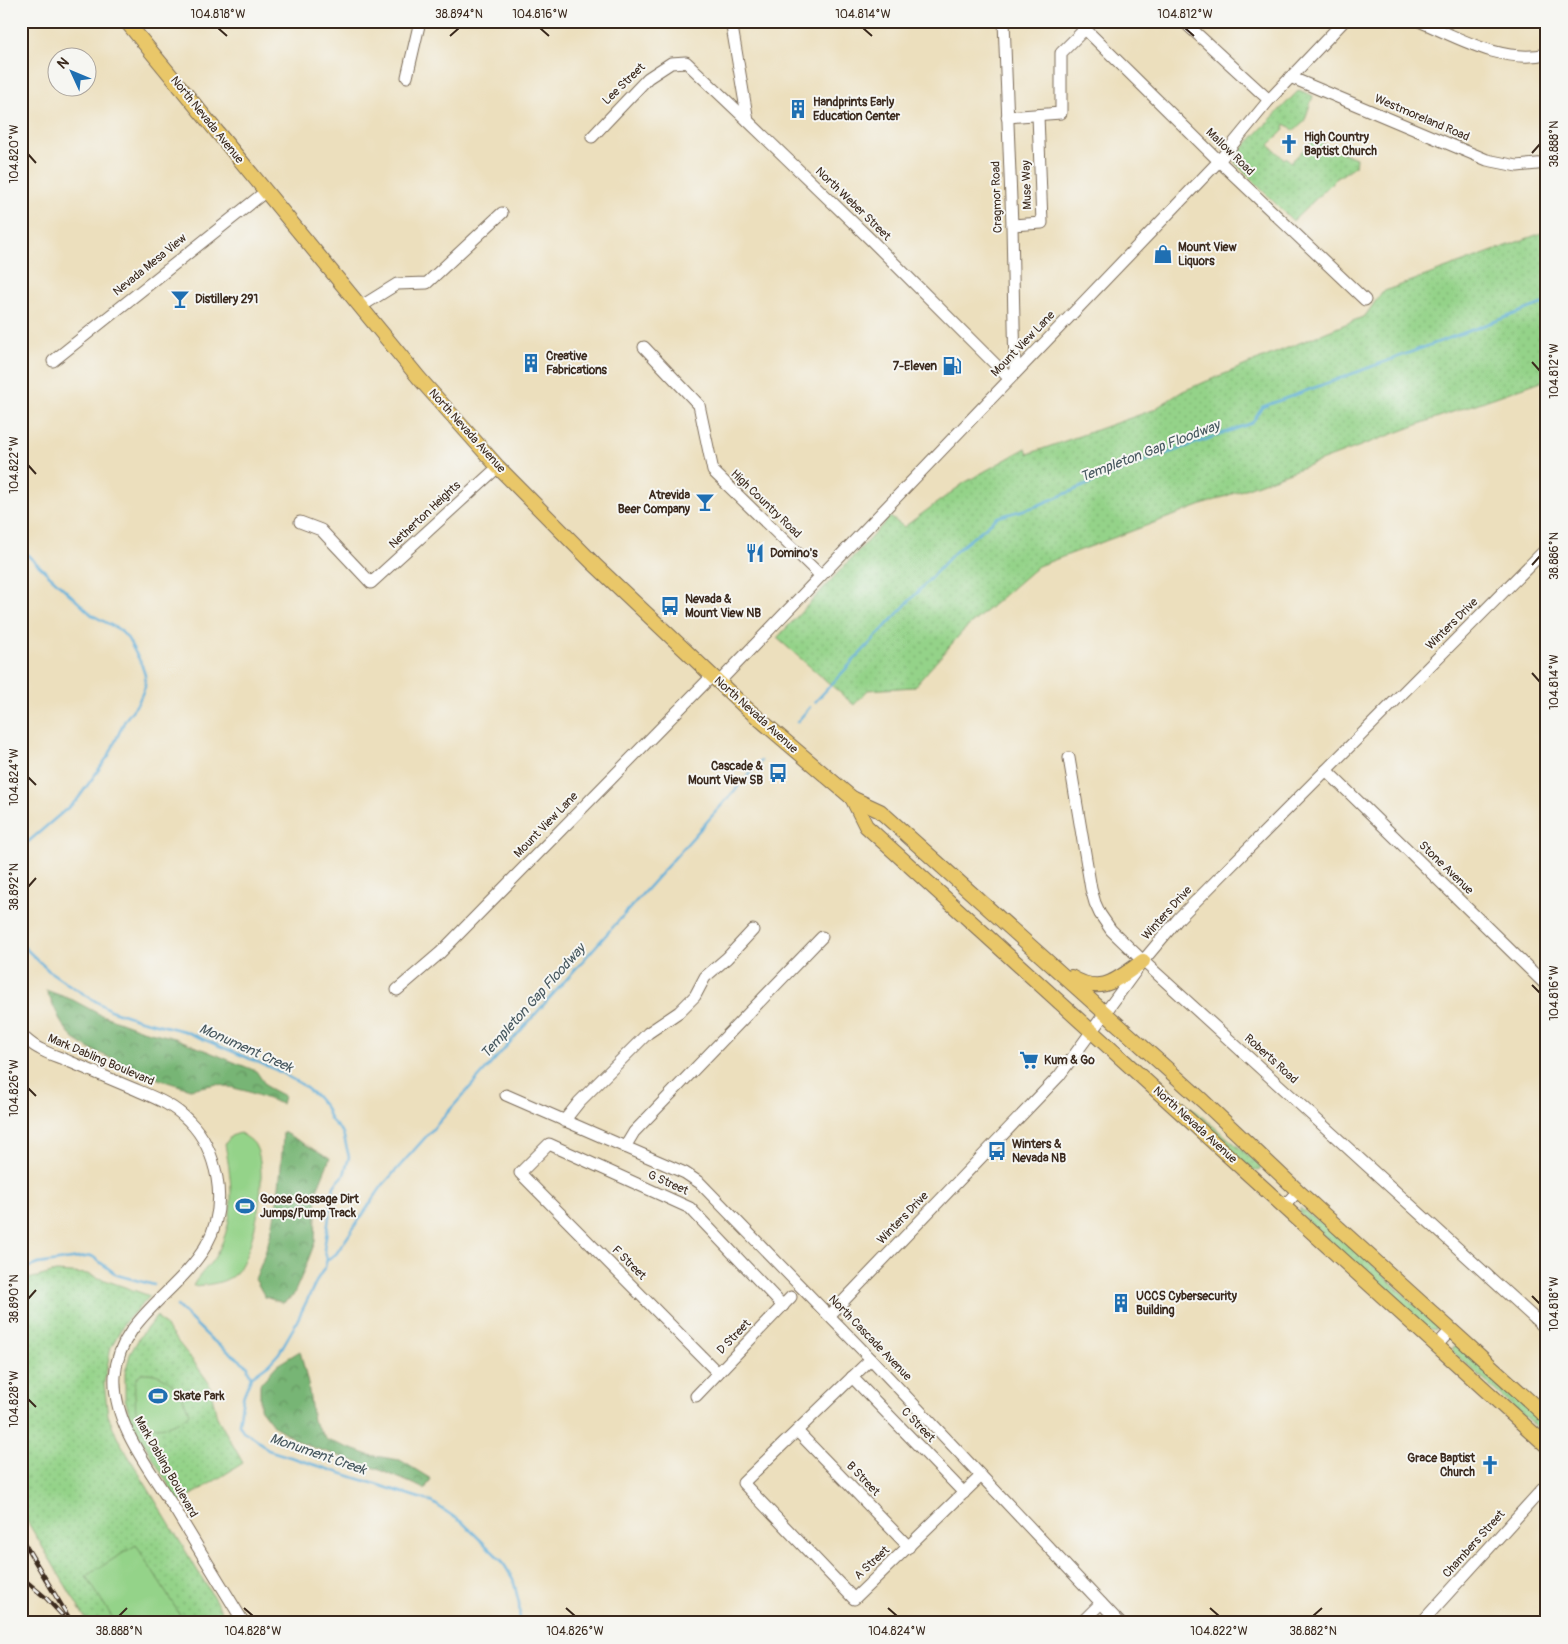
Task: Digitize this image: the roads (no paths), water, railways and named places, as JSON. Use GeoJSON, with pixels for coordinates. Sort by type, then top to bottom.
{"type":"FeatureCollection","features":[{"type":"Feature","properties":{"kind":"main road","name":"North Nevada Avenue"},"geometry":{"type":"LineString","coordinates":[[126,21],[419,378],[498,466],[594,564],[715,679],[852,798],[880,811],[1203,1101],[1298,1191],[1547,1417]]}},
{"type":"Feature","properties":{"kind":"main road","name":"North Nevada Avenue"},"geometry":{"type":"LineString","coordinates":[[852,798],[866,826],[1547,1446]]}},
{"type":"Feature","properties":{"kind":"main road"},"geometry":{"type":"LineString","coordinates":[[1048,962],[1077,981],[1099,987],[1115,980],[1143,961]]}},
{"type":"Feature","properties":{"kind":"street"},"geometry":{"type":"LineString","coordinates":[[407,77],[420,21]]}},
{"type":"Feature","properties":{"kind":"street"},"geometry":{"type":"LineString","coordinates":[[731,21],[748,121]]}},
{"type":"Feature","properties":{"kind":"street","name":"Cragmor Road"},"geometry":{"type":"LineString","coordinates":[[1004,21],[1012,225],[1012,375]]}},
{"type":"Feature","properties":{"kind":"street"},"geometry":{"type":"LineString","coordinates":[[1183,21],[1270,100]]}},
{"type":"Feature","properties":{"kind":"street","name":"Mount View Lane"},"geometry":{"type":"LineString","coordinates":[[398,990],[440,953],[820,575],[1219,161],[1290,77],[1344,21]]}},
{"type":"Feature","properties":{"kind":"street"},"geometry":{"type":"LineString","coordinates":[[1419,21],[1493,52],[1523,57],[1547,54]]}},
{"type":"Feature","properties":{"kind":"street"},"geometry":{"type":"LineString","coordinates":[[1007,117],[1061,113],[1061,53],[1081,25]]}},
{"type":"Feature","properties":{"kind":"street","name":"Mallow Road"},"geometry":{"type":"LineString","coordinates":[[1081,25],[1219,161],[1365,300]]}},
{"type":"Feature","properties":{"kind":"street","name":"Lee Street"},"geometry":{"type":"LineString","coordinates":[[592,137],[648,78],[671,62],[686,62],[748,121]]}},
{"type":"Feature","properties":{"kind":"street","name":"Westmoreland Road"},"geometry":{"type":"LineString","coordinates":[[1290,77],[1487,160],[1517,166],[1547,163]]}},
{"type":"Feature","properties":{"kind":"street","name":"Muse Way"},"geometry":{"type":"LineString","coordinates":[[1012,225],[1042,223],[1038,115]]}},
{"type":"Feature","properties":{"kind":"street","name":"North Weber Street"},"geometry":{"type":"LineString","coordinates":[[748,121],[1012,375]]}},
{"type":"Feature","properties":{"kind":"street","name":"Nevada Mesa View"},"geometry":{"type":"LineString","coordinates":[[53,361],[265,192]]}},
{"type":"Feature","properties":{"kind":"street"},"geometry":{"type":"LineString","coordinates":[[360,307],[397,284],[427,283],[502,213]]}},
{"type":"Feature","properties":{"kind":"street","name":"High Country Road"},"geometry":{"type":"LineString","coordinates":[[644,347],[699,405],[713,472],[820,575]]}},
{"type":"Feature","properties":{"kind":"street","name":"Netherton Heights"},"geometry":{"type":"LineString","coordinates":[[300,522],[321,530],[371,583],[498,466]]}},
{"type":"Feature","properties":{"kind":"street","name":"Winters Drive"},"geometry":{"type":"LineString","coordinates":[[830,1315],[1037,1101],[1070,1063],[1143,961],[1179,918],[1547,548]]}},
{"type":"Feature","properties":{"kind":"street","name":"Roberts Road"},"geometry":{"type":"LineString","coordinates":[[1069,758],[1091,889],[1100,914],[1111,930],[1545,1326]]}},
{"type":"Feature","properties":{"kind":"street","name":"Stone Avenue"},"geometry":{"type":"LineString","coordinates":[[1326,770],[1547,986]]}},
{"type":"Feature","properties":{"kind":"street"},"geometry":{"type":"LineString","coordinates":[[564,1121],[579,1102],[648,1033],[679,1012],[695,996],[705,977],[727,958],[753,930]]}},
{"type":"Feature","properties":{"kind":"street"},"geometry":{"type":"LineString","coordinates":[[625,1147],[634,1132],[822,937]]}},
{"type":"Feature","properties":{"kind":"street","name":"Mark Dabling Boulevard"},"geometry":{"type":"LineString","coordinates":[[21,1035],[40,1049],[166,1102],[188,1120],[203,1139],[214,1163],[218,1185],[219,1209],[213,1232],[187,1273],[132,1330],[118,1358],[115,1376],[118,1409],[125,1427],[244,1623]]}},
{"type":"Feature","properties":{"kind":"street","name":"North Cascade Avenue"},"geometry":{"type":"LineString","coordinates":[[506,1095],[685,1173],[700,1183],[796,1293],[830,1315],[1120,1623]]}},
{"type":"Feature","properties":{"kind":"street","name":"G Street"},"geometry":{"type":"LineString","coordinates":[[520,1173],[549,1144],[690,1208],[783,1306]]}},
{"type":"Feature","properties":{"kind":"street","name":"F Street"},"geometry":{"type":"LineString","coordinates":[[520,1173],[718,1373]]}},
{"type":"Feature","properties":{"kind":"street"},"geometry":{"type":"LineString","coordinates":[[1284,1206],[1298,1191]]}},
{"type":"Feature","properties":{"kind":"street","name":"D Street"},"geometry":{"type":"LineString","coordinates":[[696,1396],[796,1293]]}},
{"type":"Feature","properties":{"kind":"street"},"geometry":{"type":"LineString","coordinates":[[1437,1345],[1451,1330]]}},
{"type":"Feature","properties":{"kind":"street"},"geometry":{"type":"LineString","coordinates":[[797,1431],[872,1359]]}},
{"type":"Feature","properties":{"kind":"street","name":"C Street"},"geometry":{"type":"LineString","coordinates":[[852,1377],[964,1493]]}},
{"type":"Feature","properties":{"kind":"street","name":"A Street"},"geometry":{"type":"LineString","coordinates":[[797,1431],[743,1483],[854,1599],[981,1476]]}},
{"type":"Feature","properties":{"kind":"street","name":"B Street"},"geometry":{"type":"LineString","coordinates":[[797,1431],[909,1547]]}},
{"type":"Feature","properties":{"kind":"street","name":"Chambers Street"},"geometry":{"type":"LineString","coordinates":[[1421,1623],[1547,1484]]}},
{"type":"Feature","properties":{"kind":"street"},"geometry":{"type":"LineString","coordinates":[[1081,1623],[1101,1603]]}},
{"type":"Feature","properties":{"kind":"waterway","name":"Templeton Gap Floodway"},"geometry":{"type":"LineString","coordinates":[[815,702],[955,552],[998,517],[1034,507],[1129,467],[1252,423],[1262,407],[1547,302]]}},
{"type":"Feature","properties":{"kind":"waterway","name":"Monument Creek"},"geometry":{"type":"LineString","coordinates":[[21,549],[92,615],[120,630],[128,639],[141,663],[145,675],[145,687],[138,703],[125,720],[109,755],[77,800],[21,848]]}},
{"type":"Feature","properties":{"kind":"waterway","name":"Templeton Gap Floodway"},"geometry":{"type":"LineString","coordinates":[[797,722],[810,707]]}},
{"type":"Feature","properties":{"kind":"waterway","name":"Templeton Gap Floodway"},"geometry":{"type":"LineString","coordinates":[[328,1259],[336,1254],[382,1186],[761,761]]}},
{"type":"Feature","properties":{"kind":"waterway","name":"Monument Creek"},"geometry":{"type":"LineString","coordinates":[[21,944],[49,971],[110,1010],[184,1031],[274,1069],[301,1084],[317,1097],[326,1108],[330,1119],[343,1133],[349,1157],[344,1175],[334,1186],[324,1249],[327,1259],[325,1267],[279,1353],[269,1364],[251,1377],[243,1397],[239,1424],[243,1431],[255,1438],[268,1450],[432,1502],[463,1523],[502,1561],[513,1579],[519,1603],[520,1623]]}},
{"type":"Feature","properties":{"kind":"waterway"},"geometry":{"type":"LineString","coordinates":[[21,1270],[38,1264],[92,1256],[117,1275],[154,1285]]}},
{"type":"Feature","properties":{"kind":"waterway"},"geometry":{"type":"LineString","coordinates":[[177,1306],[211,1339],[248,1366],[251,1377]]}},
{"type":"Feature","properties":{"kind":"railway"},"geometry":{"type":"LineString","coordinates":[[21,1538],[72,1623]]}},
{"type":"Feature","properties":{"kind":"railway"},"geometry":{"type":"LineString","coordinates":[[21,1577],[46,1598],[62,1615]]}},
{"type":"Feature","properties":{"kind":"place","name":"Handprints Early Education Center"},"geometry":{"type":"Point","coordinates":[798,109]}},
{"type":"Feature","properties":{"kind":"place","name":"High Country Baptist Church"},"geometry":{"type":"Point","coordinates":[1289,144]}},
{"type":"Feature","properties":{"kind":"place","name":"Mount View Liquors"},"geometry":{"type":"Point","coordinates":[1163,254]}},
{"type":"Feature","properties":{"kind":"place","name":"Distillery 291"},"geometry":{"type":"Point","coordinates":[180,299]}},
{"type":"Feature","properties":{"kind":"place","name":"Creative Fabrications"},"geometry":{"type":"Point","coordinates":[531,363]}},
{"type":"Feature","properties":{"kind":"place","name":"7-Eleven"},"geometry":{"type":"Point","coordinates":[952,366]}},
{"type":"Feature","properties":{"kind":"place","name":"Atrevida Beer Company"},"geometry":{"type":"Point","coordinates":[705,502]}},
{"type":"Feature","properties":{"kind":"place","name":"Domino's"},"geometry":{"type":"Point","coordinates":[755,553]}},
{"type":"Feature","properties":{"kind":"place","name":"Nevada & Mount View NB"},"geometry":{"type":"Point","coordinates":[670,606]}},
{"type":"Feature","properties":{"kind":"place","name":"Cascade & Mount View SB"},"geometry":{"type":"Point","coordinates":[778,773]}},
{"type":"Feature","properties":{"kind":"place","name":"Kum & Go"},"geometry":{"type":"Point","coordinates":[1029,1060]}},
{"type":"Feature","properties":{"kind":"place","name":"Winters & Nevada NB"},"geometry":{"type":"Point","coordinates":[997,1151]}},
{"type":"Feature","properties":{"kind":"place","name":"Goose Gossage Dirt Jumps/Pump Track"},"geometry":{"type":"Point","coordinates":[245,1206]}},
{"type":"Feature","properties":{"kind":"place","name":"UCCS Cybersecurity Building"},"geometry":{"type":"Point","coordinates":[1121,1303]}},
{"type":"Feature","properties":{"kind":"place","name":"Skate Park"},"geometry":{"type":"Point","coordinates":[158,1396]}},
{"type":"Feature","properties":{"kind":"place","name":"Grace Baptist Church"},"geometry":{"type":"Point","coordinates":[1490,1465]}}]}
